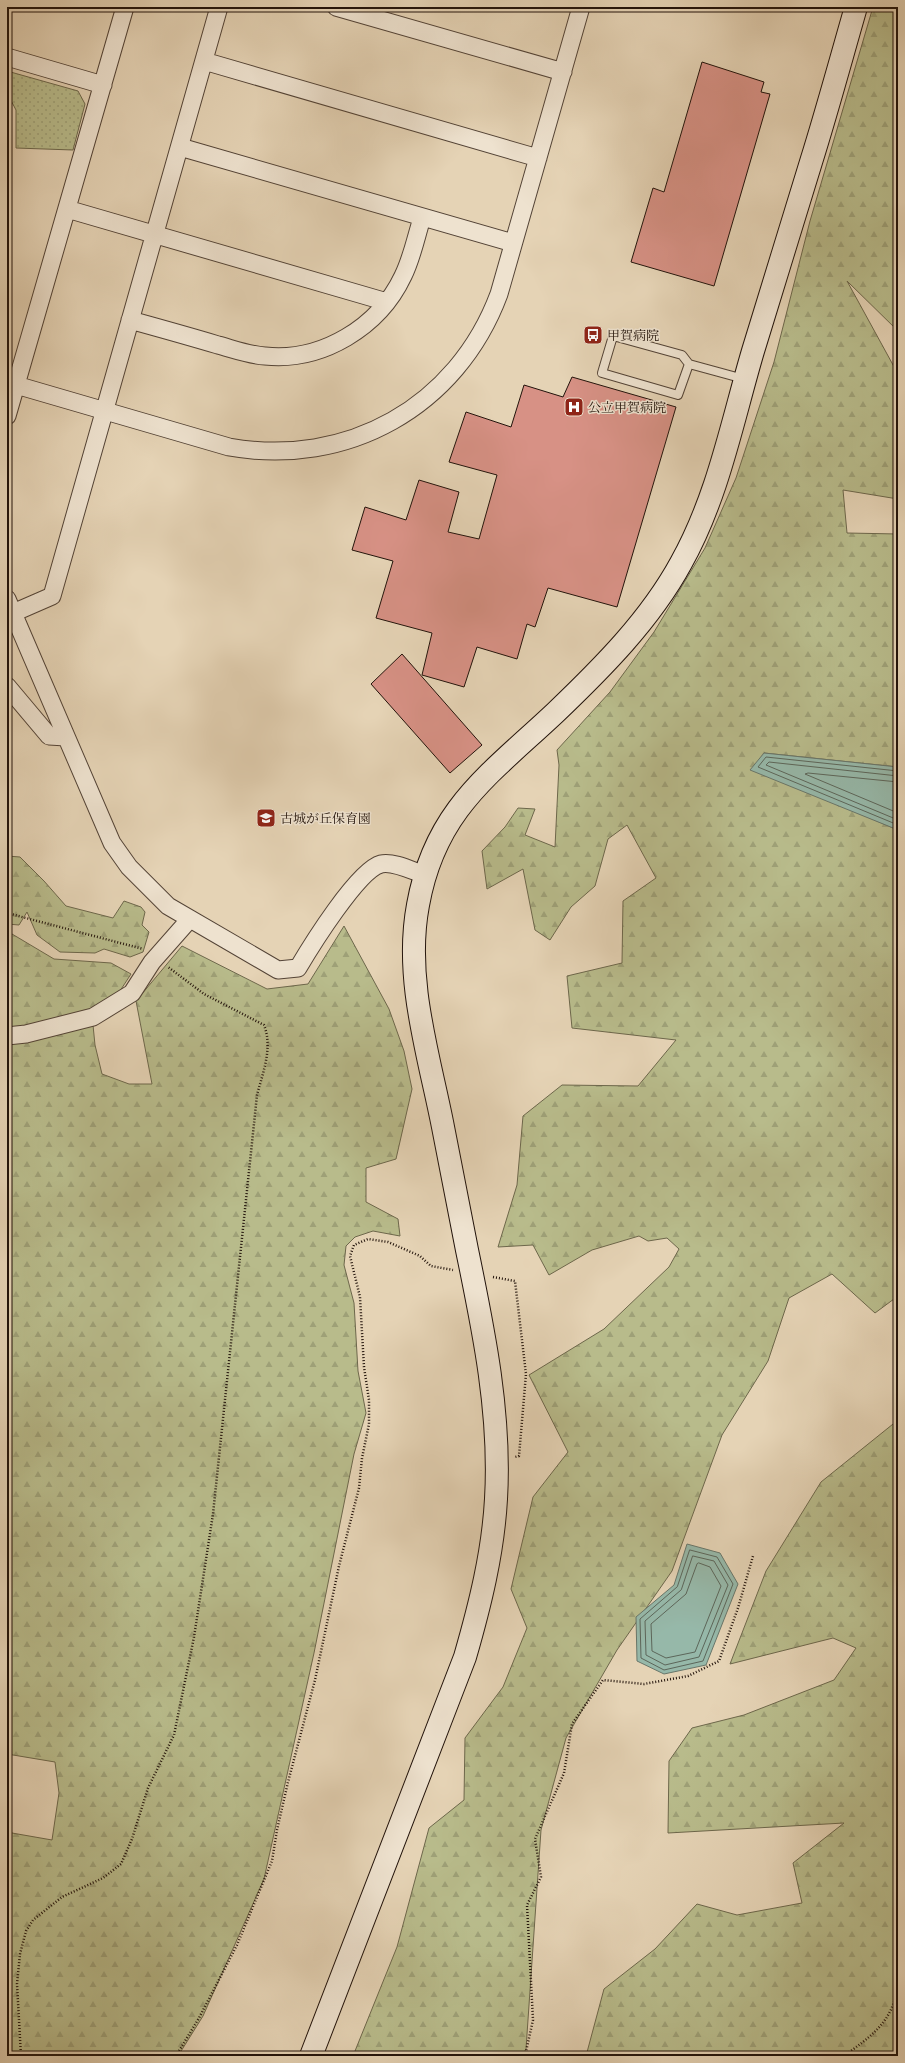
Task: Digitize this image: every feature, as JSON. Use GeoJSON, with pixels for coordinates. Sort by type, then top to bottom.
{"type":"FeatureCollection","features":[{"type":"Feature","properties":{"kind":"street"},"geometry":{"type":"LineString","coordinates":[[7,416],[125,7]]}},
{"type":"Feature","properties":{"kind":"street"},"geometry":{"type":"LineString","coordinates":[[219,7],[52,596],[10,606],[112,843],[129,868],[148,888],[168,906],[189,920],[278,970],[298,968],[327,921],[366,874],[375,866],[383,863],[425,875]]}},
{"type":"Feature","properties":{"kind":"street"},"geometry":{"type":"LineString","coordinates":[[336,7],[563,72]]}},
{"type":"Feature","properties":{"kind":"street"},"geometry":{"type":"LineString","coordinates":[[16,385],[229,447],[262,452],[296,451],[333,445],[367,434],[395,420],[424,400],[446,380],[467,354],[483,330],[492,311],[581,7]]}},
{"type":"Feature","properties":{"kind":"street"},"geometry":{"type":"LineString","coordinates":[[311,2056],[465,1657],[478,1613],[492,1544],[496,1497],[497,1460],[495,1416],[478,1299],[418,998],[414,960],[418,903],[425,875],[438,840],[468,794],[496,765],[554,713],[620,648],[653,607],[672,580],[685,557],[709,503],[813,159],[856,7]]}},
{"type":"Feature","properties":{"kind":"street"},"geometry":{"type":"LineString","coordinates":[[7,57],[103,85]]}},
{"type":"Feature","properties":{"kind":"street"},"geometry":{"type":"LineString","coordinates":[[204,61],[538,158]]}},
{"type":"Feature","properties":{"kind":"street"},"geometry":{"type":"LineString","coordinates":[[180,147],[513,243]]}},
{"type":"Feature","properties":{"kind":"street"},"geometry":{"type":"LineString","coordinates":[[67,209],[387,302]]}},
{"type":"Feature","properties":{"kind":"street"},"geometry":{"type":"LineString","coordinates":[[130,320],[251,354],[274,357],[309,353],[336,343],[361,329],[387,302],[400,282],[408,264],[422,218]]}},
{"type":"Feature","properties":{"kind":"street"},"geometry":{"type":"LineString","coordinates":[[7,686],[49,736],[66,737]]}},
{"type":"Feature","properties":{"kind":"street"},"geometry":{"type":"LineString","coordinates":[[7,1036],[26,1034],[93,1017],[132,993],[156,958],[189,920]]}},
{"type":"Feature","properties":{"kind":"lane"},"geometry":{"type":"LineString","coordinates":[[689,364],[678,395],[602,373],[613,336],[682,355],[689,364],[745,380]]}},
{"type":"Feature","properties":{"kind":"path"},"geometry":{"type":"LineString","coordinates":[[7,912],[143,949],[204,994],[264,1025],[268,1036],[269,1046],[257,1095],[213,1514],[194,1637],[174,1735],[148,1788],[132,1839],[121,1864],[104,1878],[62,1897],[33,1920],[26,1932],[20,1954],[17,1984],[20,2056]]}},
{"type":"Feature","properties":{"kind":"path"},"geometry":{"type":"LineString","coordinates":[[176,2056],[199,2018],[238,1945],[272,1861],[285,1796],[315,1680],[339,1566],[359,1488],[362,1458],[369,1424],[369,1400],[364,1367],[360,1298],[350,1256],[354,1245],[368,1239],[388,1242],[420,1256],[431,1266],[456,1271]]}},
{"type":"Feature","properties":{"kind":"path"},"geometry":{"type":"LineString","coordinates":[[493,1277],[515,1281],[526,1374],[519,1456],[497,1460]]}},
{"type":"Feature","properties":{"kind":"path"},"geometry":{"type":"LineString","coordinates":[[525,2056],[533,2020],[527,1905],[541,1877],[535,1839],[564,1773],[572,1724],[603,1680],[644,1684],[688,1676],[719,1661],[738,1608],[753,1556]]}},
{"type":"Feature","properties":{"kind":"path"},"geometry":{"type":"LineString","coordinates":[[844,2056],[874,2034],[886,2020],[896,1994],[898,1944]]}},
{"type":"Feature","properties":{"kind":"green space"},"geometry":{"type":"Polygon","coordinates":[[[873,7],[898,7],[898,331],[847,281],[898,374],[898,499],[843,490],[847,533],[898,534],[898,767],[764,753],[847,808],[898,830],[898,1296],[875,1313],[832,1274],[789,1298],[768,1361],[722,1435],[672,1571],[617,1650],[566,1738],[541,1830],[526,2049],[522,2056],[353,2056],[397,1947],[429,1828],[464,1800],[465,1738],[503,1687],[527,1628],[511,1589],[533,1497],[568,1452],[529,1375],[604,1329],[669,1267],[679,1249],[667,1238],[648,1241],[639,1236],[592,1250],[549,1275],[533,1245],[498,1247],[517,1185],[523,1116],[562,1085],[638,1086],[676,1040],[572,1028],[567,976],[622,963],[623,901],[656,878],[627,825],[608,839],[595,886],[571,907],[550,940],[535,930],[523,869],[487,889],[482,851],[505,827],[518,808],[535,809],[525,835],[555,847],[559,765],[557,750],[610,692],[654,632],[705,548],[736,478],[774,362],[810,221],[873,7]]]}},
{"type":"Feature","properties":{"kind":"green space"},"geometry":{"type":"Polygon","coordinates":[[[7,71],[78,91],[85,104],[73,150],[16,148],[16,110],[7,93],[7,71]]]}},
{"type":"Feature","properties":{"kind":"green space"},"geometry":{"type":"Polygon","coordinates":[[[7,856],[20,857],[66,906],[113,918],[124,901],[141,907],[145,912],[142,925],[149,932],[143,952],[130,957],[104,949],[95,953],[60,952],[37,935],[27,912],[19,925],[7,924],[7,856]]]}},
{"type":"Feature","properties":{"kind":"green space"},"geometry":{"type":"Polygon","coordinates":[[[344,926],[389,1009],[404,1051],[412,1089],[396,1159],[366,1168],[366,1202],[398,1219],[400,1236],[373,1231],[355,1237],[346,1246],[344,1265],[354,1303],[358,1371],[366,1413],[354,1454],[314,1653],[264,1879],[203,2016],[178,2056],[7,2056],[7,1825],[12,1833],[52,1840],[59,1793],[55,1762],[7,1754],[7,931],[54,959],[111,963],[131,974],[118,994],[92,1015],[95,1045],[102,1074],[129,1084],[152,1084],[136,1001],[182,946],[267,989],[308,984],[344,926]]]}},
{"type":"Feature","properties":{"kind":"green space"},"geometry":{"type":"Polygon","coordinates":[[[898,1420],[898,2056],[586,2056],[604,1989],[655,1949],[697,1904],[737,1915],[802,1903],[793,1863],[844,1823],[668,1833],[669,1761],[692,1728],[744,1715],[834,1680],[856,1648],[833,1638],[730,1664],[766,1571],[821,1482],[898,1420]]]}},
{"type":"Feature","properties":{"kind":"water"},"geometry":{"type":"Polygon","coordinates":[[[764,753],[898,767],[898,830],[750,770],[764,753]]]}},
{"type":"Feature","properties":{"kind":"water"},"geometry":{"type":"Polygon","coordinates":[[[687,1544],[720,1553],[738,1584],[706,1665],[664,1674],[637,1661],[636,1617],[674,1585],[687,1544]]]}},
{"type":"Feature","properties":{"kind":"building"},"geometry":{"type":"Polygon","coordinates":[[[702,62],[764,82],[761,92],[770,94],[714,286],[631,262],[653,188],[664,192],[702,62]]]}},
{"type":"Feature","properties":{"kind":"building","name":"公立甲賀病院"},"geometry":{"type":"Polygon","coordinates":[[[572,377],[676,407],[617,607],[548,588],[535,627],[527,624],[517,659],[477,647],[464,687],[422,675],[432,633],[376,618],[393,561],[352,550],[365,507],[406,520],[419,480],[459,492],[448,532],[479,539],[497,475],[449,462],[466,412],[511,427],[524,385],[563,397],[572,377]]]}},
{"type":"Feature","properties":{"kind":"building"},"geometry":{"type":"Polygon","coordinates":[[[402,654],[482,745],[450,773],[371,684],[402,654]]]}},
{"type":"Feature","properties":{"kind":"place","name":"甲賀病院"},"geometry":{"type":"Point","coordinates":[593,335]}},
{"type":"Feature","properties":{"kind":"place","name":"公立甲賀病院"},"geometry":{"type":"Point","coordinates":[574,407]}},
{"type":"Feature","properties":{"kind":"place","name":"古城が丘保育園"},"geometry":{"type":"Point","coordinates":[266,818]}}]}
